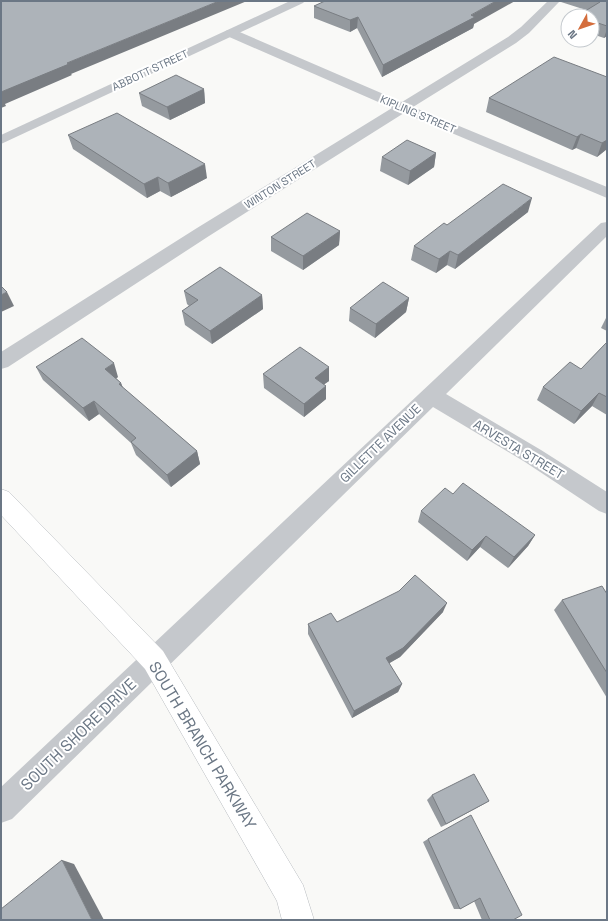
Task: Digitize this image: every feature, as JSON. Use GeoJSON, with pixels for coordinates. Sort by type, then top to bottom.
{"type":"FeatureCollection","features":[{"type":"Feature","properties":{"kind":"main road","name":"SOUTH BRANCH PARKWAY"},"geometry":{"type":"LineString","coordinates":[[1,499],[154,660],[292,896],[298,920]]}},
{"type":"Feature","properties":{"kind":"street","name":"ABBOTT STREET"},"geometry":{"type":"LineString","coordinates":[[1,140],[299,1]]}},
{"type":"Feature","properties":{"kind":"street","name":"WINTON STREET"},"geometry":{"type":"LineString","coordinates":[[1,362],[203,232],[519,35],[554,1]]}},
{"type":"Feature","properties":{"kind":"street","name":"KIPLING STREET"},"geometry":{"type":"LineString","coordinates":[[230,33],[403,108],[607,193]]}},
{"type":"Feature","properties":{"kind":"street","name":"GILLETTE AVENUE"},"geometry":{"type":"LineString","coordinates":[[154,660],[607,226]]}},
{"type":"Feature","properties":{"kind":"street","name":"ARVESTA STREET"},"geometry":{"type":"LineString","coordinates":[[430,395],[533,456],[607,504]]}},
{"type":"Feature","properties":{"kind":"street","name":"SOUTH SHORE DRIVE"},"geometry":{"type":"LineString","coordinates":[[1,808],[154,660]]}},
{"type":"Feature","properties":{"kind":"building"},"geometry":{"type":"Polygon","coordinates":[[[1,1],[219,1],[67,63],[69,64],[1,92],[1,1]]]}},
{"type":"Feature","properties":{"kind":"building"},"geometry":{"type":"Polygon","coordinates":[[[325,1],[496,1],[471,15],[475,17],[383,65],[358,17],[350,20],[314,6],[325,1]]]}},
{"type":"Feature","properties":{"kind":"building"},"geometry":{"type":"Polygon","coordinates":[[[598,1],[607,1],[607,26],[600,24],[600,8],[590,8],[600,2],[598,1]]]}},
{"type":"Feature","properties":{"kind":"building"},"geometry":{"type":"Polygon","coordinates":[[[554,57],[607,77],[607,140],[602,143],[581,134],[577,137],[489,98],[554,57]]]}},
{"type":"Feature","properties":{"kind":"building"},"geometry":{"type":"Polygon","coordinates":[[[176,75],[204,89],[167,107],[139,93],[176,75]]]}},
{"type":"Feature","properties":{"kind":"building"},"geometry":{"type":"Polygon","coordinates":[[[117,113],[205,164],[168,183],[158,177],[144,184],[68,135],[117,113]]]}},
{"type":"Feature","properties":{"kind":"building"},"geometry":{"type":"Polygon","coordinates":[[[407,140],[436,153],[410,171],[382,157],[407,140]]]}},
{"type":"Feature","properties":{"kind":"building"},"geometry":{"type":"Polygon","coordinates":[[[503,184],[532,198],[458,255],[450,251],[439,259],[414,246],[444,223],[447,225],[503,184]]]}},
{"type":"Feature","properties":{"kind":"building"},"geometry":{"type":"Polygon","coordinates":[[[307,213],[340,231],[303,256],[271,237],[307,213]]]}},
{"type":"Feature","properties":{"kind":"building"},"geometry":{"type":"Polygon","coordinates":[[[220,267],[262,295],[210,331],[182,311],[198,300],[184,291],[220,267]]]}},
{"type":"Feature","properties":{"kind":"building"},"geometry":{"type":"Polygon","coordinates":[[[383,282],[409,298],[376,324],[350,308],[383,282]]]}},
{"type":"Feature","properties":{"kind":"building"},"geometry":{"type":"Polygon","coordinates":[[[1,286],[7,292],[1,295],[1,286]]]}},
{"type":"Feature","properties":{"kind":"building"},"geometry":{"type":"Polygon","coordinates":[[[82,338],[114,363],[105,369],[121,383],[119,384],[197,451],[167,475],[131,442],[136,438],[94,401],[83,408],[36,367],[82,338]]]}},
{"type":"Feature","properties":{"kind":"building"},"geometry":{"type":"Polygon","coordinates":[[[607,342],[607,397],[599,393],[581,411],[543,387],[570,362],[581,369],[607,342]]]}},
{"type":"Feature","properties":{"kind":"building"},"geometry":{"type":"Polygon","coordinates":[[[300,347],[329,367],[315,378],[326,386],[304,404],[263,374],[300,347]]]}},
{"type":"Feature","properties":{"kind":"building"},"geometry":{"type":"Polygon","coordinates":[[[463,483],[535,535],[514,557],[486,536],[472,550],[421,511],[445,488],[453,494],[463,483]]]}},
{"type":"Feature","properties":{"kind":"building"},"geometry":{"type":"Polygon","coordinates":[[[415,575],[447,603],[403,648],[386,658],[402,684],[354,711],[308,624],[331,613],[337,622],[399,591],[415,575]]]}},
{"type":"Feature","properties":{"kind":"building"},"geometry":{"type":"Polygon","coordinates":[[[602,586],[607,594],[607,673],[562,600],[602,586]]]}},
{"type":"Feature","properties":{"kind":"building"},"geometry":{"type":"Polygon","coordinates":[[[474,774],[489,801],[446,824],[432,795],[474,774]]]}},
{"type":"Feature","properties":{"kind":"building"},"geometry":{"type":"Polygon","coordinates":[[[471,815],[522,915],[513,920],[490,920],[480,898],[460,909],[428,839],[471,815]]]}},
{"type":"Feature","properties":{"kind":"building"},"geometry":{"type":"Polygon","coordinates":[[[62,860],[92,920],[1,920],[1,909],[62,860]]]}}]}
